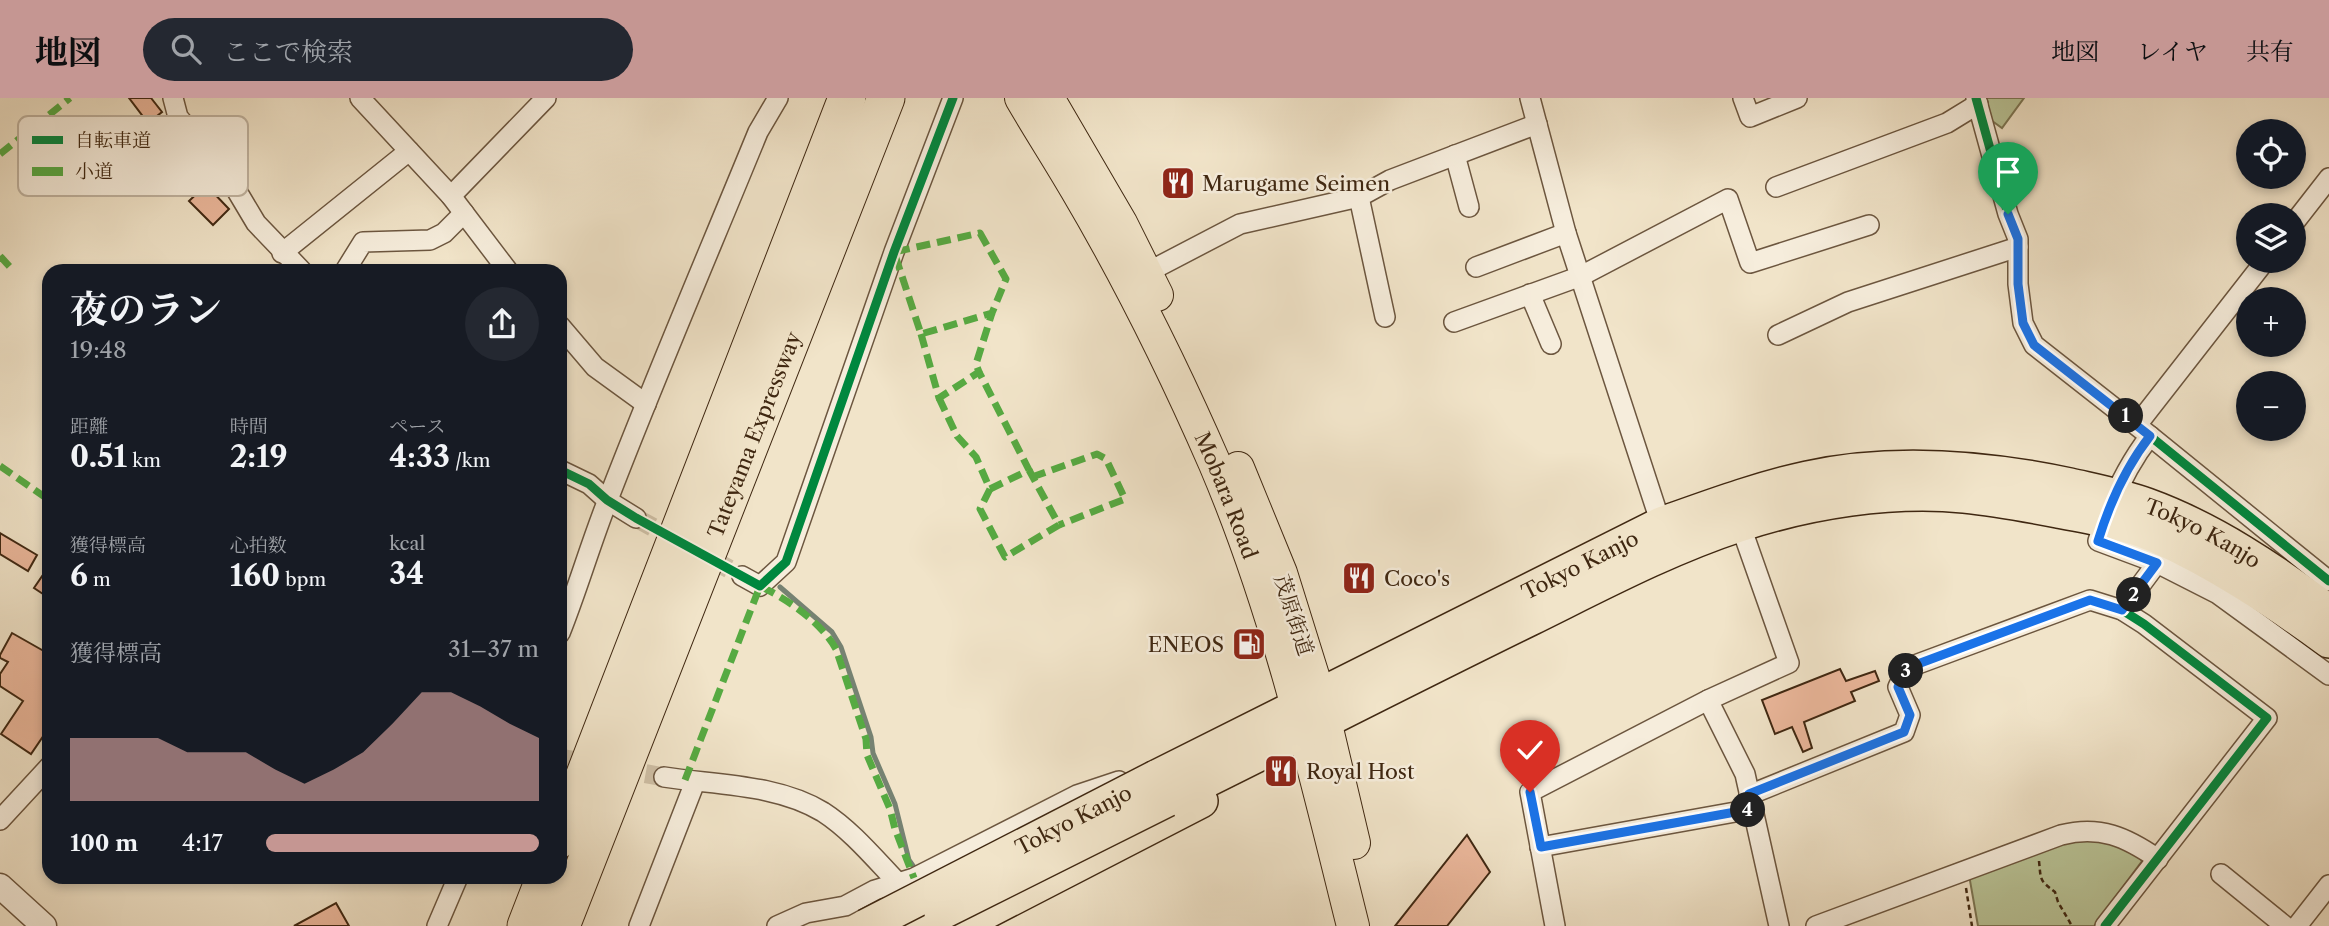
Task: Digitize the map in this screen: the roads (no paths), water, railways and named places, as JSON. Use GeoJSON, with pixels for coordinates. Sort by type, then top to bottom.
{"type":"FeatureCollection","features":[{"type":"Feature","properties":{"kind":"highway","name":"Tateyama Expressway"},"geometry":{"type":"LineString","coordinates":[[567,821],[847,98]]}},
{"type":"Feature","properties":{"kind":"highway","name":"Tateyama Expressway"},"geometry":{"type":"LineString","coordinates":[[562,926],[886,98]]}},
{"type":"Feature","properties":{"kind":"highway","name":"Tokyo Kanjo"},"geometry":{"type":"LineString","coordinates":[[1307,718],[1661,524],[1747,494],[1810,477],[1906,466],[1969,469],[2030,477],[2109,507],[2273,603],[2329,642]]}},
{"type":"Feature","properties":{"kind":"highway","name":"Tokyo Kanjo"},"geometry":{"type":"LineString","coordinates":[[866,926],[1644,563],[1740,524],[1812,506],[1913,495],[2109,507],[2147,505],[2234,548],[2329,612]]}},
{"type":"Feature","properties":{"kind":"highway"},"geometry":{"type":"LineString","coordinates":[[959,926],[1249,776],[1307,718]]}},
{"type":"Feature","properties":{"kind":"highway","name":"Tokyo Kanjo"},"geometry":{"type":"LineString","coordinates":[[915,926],[1162,789]]}},
{"type":"Feature","properties":{"kind":"highway"},"geometry":{"type":"LineString","coordinates":[[526,926],[542,884]]}},
{"type":"Feature","properties":{"kind":"main road","name":"Mobara Road"},"geometry":{"type":"LineString","coordinates":[[1021,98],[1050,110],[1076,190],[1146,317],[1215,464],[1260,582],[1307,718],[1353,926]]}},
{"type":"Feature","properties":{"kind":"main road","name":"茂原街道"},"geometry":{"type":"LineString","coordinates":[[1050,110],[1097,181],[1185,350],[1282,573],[1307,718],[1373,926]]}},
{"type":"Feature","properties":{"kind":"street"},"geometry":{"type":"LineString","coordinates":[[173,98],[178,116]]}},
{"type":"Feature","properties":{"kind":"street"},"geometry":{"type":"LineString","coordinates":[[360,98],[451,196],[503,264]]}},
{"type":"Feature","properties":{"kind":"street"},"geometry":{"type":"LineString","coordinates":[[451,196],[546,98]]}},
{"type":"Feature","properties":{"kind":"street"},"geometry":{"type":"LineString","coordinates":[[567,616],[607,500],[646,404],[758,132],[778,98]]}},
{"type":"Feature","properties":{"kind":"street"},"geometry":{"type":"LineString","coordinates":[[743,576],[760,586],[786,562],[894,253],[954,98]]}},
{"type":"Feature","properties":{"kind":"street"},"geometry":{"type":"LineString","coordinates":[[1530,98],[1566,233],[1661,524]]}},
{"type":"Feature","properties":{"kind":"street"},"geometry":{"type":"LineString","coordinates":[[1742,98],[1750,117],[1797,98]]}},
{"type":"Feature","properties":{"kind":"street"},"geometry":{"type":"LineString","coordinates":[[1776,187],[1947,124],[1977,101],[2008,214],[2018,239],[2018,284],[2023,323],[2034,345],[2144,430],[2329,581]]}},
{"type":"Feature","properties":{"kind":"street"},"geometry":{"type":"LineString","coordinates":[[1146,273],[1240,224],[1359,197],[1390,180],[1537,124]]}},
{"type":"Feature","properties":{"kind":"street"},"geometry":{"type":"LineString","coordinates":[[282,253],[409,151]]}},
{"type":"Feature","properties":{"kind":"street"},"geometry":{"type":"LineString","coordinates":[[1455,155],[1469,207]]}},
{"type":"Feature","properties":{"kind":"street"},"geometry":{"type":"LineString","coordinates":[[2306,208],[2329,178]]}},
{"type":"Feature","properties":{"kind":"street"},"geometry":{"type":"LineString","coordinates":[[240,196],[256,223],[294,264]]}},
{"type":"Feature","properties":{"kind":"street"},"geometry":{"type":"LineString","coordinates":[[1359,197],[1385,317]]}},
{"type":"Feature","properties":{"kind":"street"},"geometry":{"type":"LineString","coordinates":[[1454,322],[1581,276],[1728,199],[1750,263],[1869,225]]}},
{"type":"Feature","properties":{"kind":"street"},"geometry":{"type":"LineString","coordinates":[[349,264],[363,242],[430,240],[444,233],[464,213]]}},
{"type":"Feature","properties":{"kind":"street"},"geometry":{"type":"LineString","coordinates":[[1476,267],[1566,233]]}},
{"type":"Feature","properties":{"kind":"street"},"geometry":{"type":"LineString","coordinates":[[1777,335],[1848,302],[2018,247]]}},
{"type":"Feature","properties":{"kind":"street"},"geometry":{"type":"LineString","coordinates":[[2255,273],[2144,430],[2109,507],[2098,541],[2157,563],[2218,594],[2329,675]]}},
{"type":"Feature","properties":{"kind":"street"},"geometry":{"type":"LineString","coordinates":[[1530,294],[1551,344]]}},
{"type":"Feature","properties":{"kind":"street"},"geometry":{"type":"LineString","coordinates":[[567,334],[595,368],[646,404]]}},
{"type":"Feature","properties":{"kind":"street"},"geometry":{"type":"LineString","coordinates":[[567,473],[589,484],[607,500],[636,518]]}},
{"type":"Feature","properties":{"kind":"street"},"geometry":{"type":"LineString","coordinates":[[1555,926],[1530,792],[1708,700],[1789,663],[1740,524]]}},
{"type":"Feature","properties":{"kind":"street"},"geometry":{"type":"LineString","coordinates":[[2122,610],[2157,563]]}},
{"type":"Feature","properties":{"kind":"street"},"geometry":{"type":"LineString","coordinates":[[1541,847],[1751,802],[1904,732],[1910,715],[1898,687],[1907,668],[2090,600],[2122,610],[2144,624],[2267,718],[2105,926]]}},
{"type":"Feature","properties":{"kind":"street"},"geometry":{"type":"LineString","coordinates":[[1708,700],[1745,774],[1779,926]]}},
{"type":"Feature","properties":{"kind":"street"},"geometry":{"type":"LineString","coordinates":[[0,820],[42,775]]}},
{"type":"Feature","properties":{"kind":"street"},"geometry":{"type":"LineString","coordinates":[[664,777],[763,790],[803,801],[825,813],[853,837],[898,883]]}},
{"type":"Feature","properties":{"kind":"street"},"geometry":{"type":"LineString","coordinates":[[777,926],[806,913],[845,906],[875,890],[914,878],[1077,795],[1128,779],[1162,789]]}},
{"type":"Feature","properties":{"kind":"street"},"geometry":{"type":"LineString","coordinates":[[639,926],[695,782]]}},
{"type":"Feature","properties":{"kind":"street"},"geometry":{"type":"LineString","coordinates":[[1816,926],[2061,835],[2081,830],[2104,832],[2138,846],[2158,859]]}},
{"type":"Feature","properties":{"kind":"street"},"geometry":{"type":"LineString","coordinates":[[2221,874],[2285,926]]}},
{"type":"Feature","properties":{"kind":"street"},"geometry":{"type":"LineString","coordinates":[[437,926],[455,884]]}},
{"type":"Feature","properties":{"kind":"street"},"geometry":{"type":"LineString","coordinates":[[2297,926],[2329,885]]}},
{"type":"Feature","properties":{"kind":"street"},"geometry":{"type":"LineString","coordinates":[[0,886],[44,926]]}},
{"type":"Feature","properties":{"kind":"waterway"},"geometry":{"type":"LineString","coordinates":[[780,587],[832,632],[841,647],[871,737],[873,753],[895,804],[909,860],[918,873]]}},
{"type":"Feature","properties":{"kind":"tunnel"},"geometry":{"type":"LineString","coordinates":[[636,518],[742,576]]}},
{"type":"Feature","properties":{"kind":"tunnel"},"geometry":{"type":"LineString","coordinates":[[567,759],[664,777]]}},
{"type":"Feature","properties":{"kind":"place","name":"Marugame Seimen"},"geometry":{"type":"Point","coordinates":[1178,183]}},
{"type":"Feature","properties":{"kind":"place","name":"Coco's"},"geometry":{"type":"Point","coordinates":[1359,578]}},
{"type":"Feature","properties":{"kind":"place","name":"ENEOS"},"geometry":{"type":"Point","coordinates":[1249,644]}},
{"type":"Feature","properties":{"kind":"place","name":"Royal Host"},"geometry":{"type":"Point","coordinates":[1281,771]}}]}
